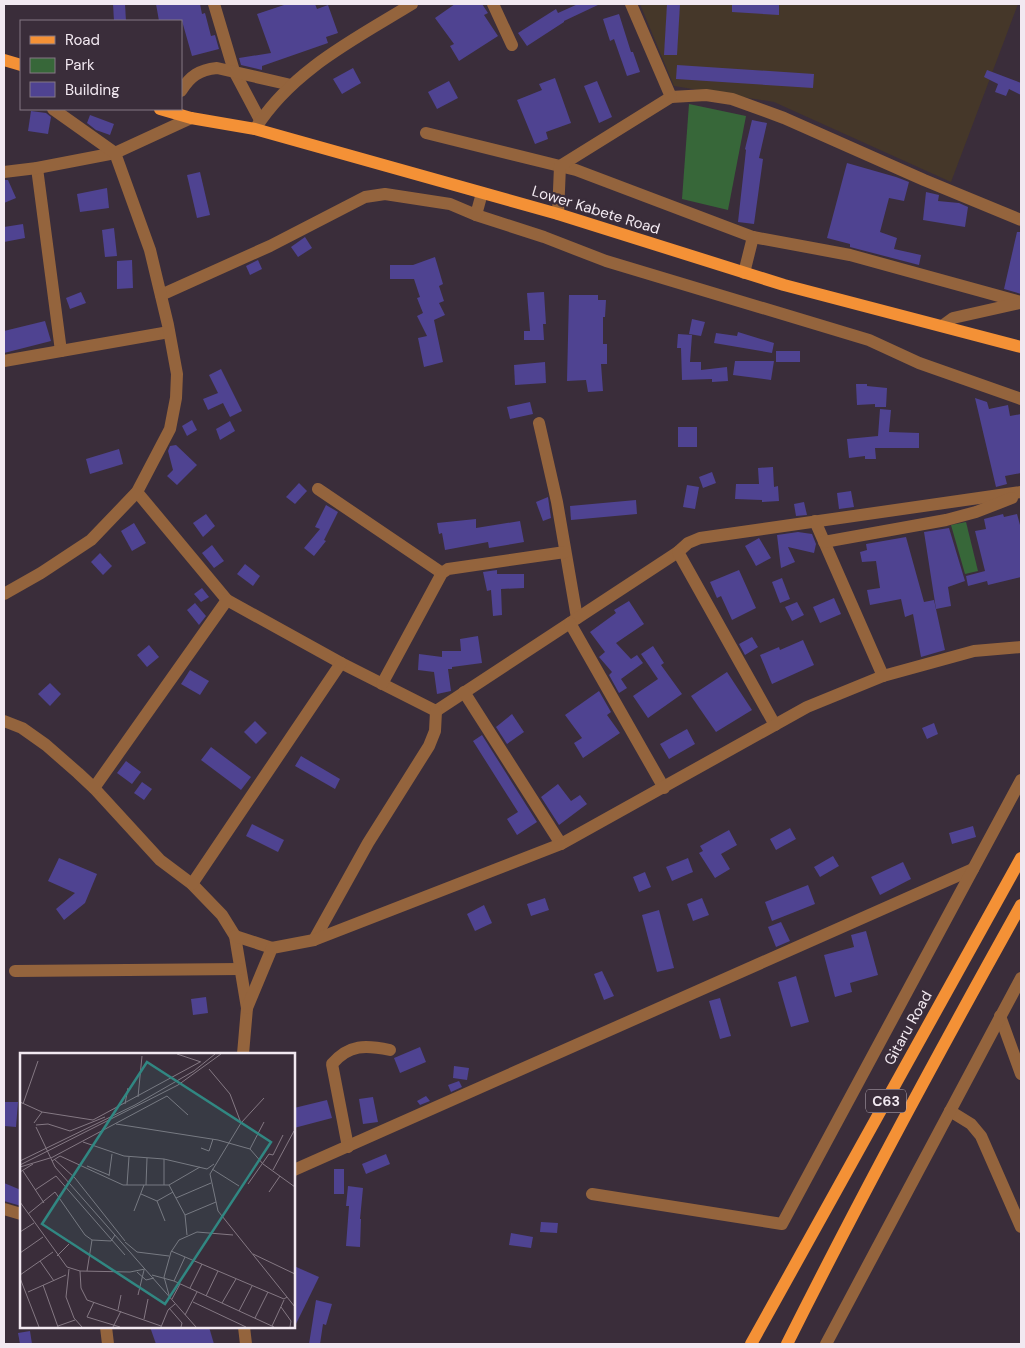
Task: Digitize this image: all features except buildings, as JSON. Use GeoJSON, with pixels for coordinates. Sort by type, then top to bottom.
{"type":"FeatureCollection","features":[{"type":"Feature","properties":{"kind":"main road","name":"Lower Kabete Road"},"geometry":{"type":"LineString","coordinates":[[166,110],[192,118],[258,125],[558,214],[784,285],[1021,347]]}},
{"type":"Feature","properties":{"kind":"main road","name":"Gitaru Road"},"geometry":{"type":"LineString","coordinates":[[751,1344],[1021,858]]}},
{"type":"Feature","properties":{"kind":"main road","name":"C63"},"geometry":{"type":"LineString","coordinates":[[787,1344],[851,1218],[1021,905]]}},
{"type":"Feature","properties":{"kind":"main road"},"geometry":{"type":"LineString","coordinates":[[1004,936],[1021,921]]}},
{"type":"Feature","properties":{"kind":"street"},"geometry":{"type":"LineString","coordinates":[[214,4],[234,71],[258,125],[291,85],[331,53],[412,4]]}},
{"type":"Feature","properties":{"kind":"street"},"geometry":{"type":"LineString","coordinates":[[493,4],[512,45]]}},
{"type":"Feature","properties":{"kind":"street"},"geometry":{"type":"LineString","coordinates":[[632,4],[672,97]]}},
{"type":"Feature","properties":{"kind":"street"},"geometry":{"type":"LineString","coordinates":[[12,62],[20,73]]}},
{"type":"Feature","properties":{"kind":"street"},"geometry":{"type":"LineString","coordinates":[[182,90],[194,74],[205,69],[216,68],[291,85]]}},
{"type":"Feature","properties":{"kind":"street"},"geometry":{"type":"LineString","coordinates":[[560,166],[672,97],[706,95],[732,99],[784,118],[924,180],[1021,220]]}},
{"type":"Feature","properties":{"kind":"street"},"geometry":{"type":"LineString","coordinates":[[4,594],[41,573],[91,540],[137,492],[170,429],[176,398],[177,374],[150,250],[115,153],[54,110]]}},
{"type":"Feature","properties":{"kind":"street"},"geometry":{"type":"LineString","coordinates":[[4,172],[37,168],[115,153],[192,118]]}},
{"type":"Feature","properties":{"kind":"street"},"geometry":{"type":"LineString","coordinates":[[426,133],[576,170],[753,237],[850,255],[1021,302]]}},
{"type":"Feature","properties":{"kind":"street"},"geometry":{"type":"LineString","coordinates":[[558,214],[560,166]]}},
{"type":"Feature","properties":{"kind":"street"},"geometry":{"type":"LineString","coordinates":[[37,168],[61,351]]}},
{"type":"Feature","properties":{"kind":"street"},"geometry":{"type":"LineString","coordinates":[[476,215],[482,193]]}},
{"type":"Feature","properties":{"kind":"street"},"geometry":{"type":"LineString","coordinates":[[161,295],[270,246],[365,197],[384,194],[450,204],[476,215],[544,237],[606,262],[869,340],[919,363],[1021,399]]}},
{"type":"Feature","properties":{"kind":"street"},"geometry":{"type":"LineString","coordinates":[[744,273],[753,237]]}},
{"type":"Feature","properties":{"kind":"street"},"geometry":{"type":"LineString","coordinates":[[942,326],[953,318],[1021,302]]}},
{"type":"Feature","properties":{"kind":"street"},"geometry":{"type":"LineString","coordinates":[[4,361],[169,332]]}},
{"type":"Feature","properties":{"kind":"street"},"geometry":{"type":"LineString","coordinates":[[539,423],[557,502],[574,621],[664,788]]}},
{"type":"Feature","properties":{"kind":"street"},"geometry":{"type":"LineString","coordinates":[[318,489],[442,573]]}},
{"type":"Feature","properties":{"kind":"street"},"geometry":{"type":"LineString","coordinates":[[137,492],[226,600],[341,663],[436,711]]}},
{"type":"Feature","properties":{"kind":"street"},"geometry":{"type":"LineString","coordinates":[[436,711],[678,552],[688,543],[700,538],[1021,493]]}},
{"type":"Feature","properties":{"kind":"street"},"geometry":{"type":"LineString","coordinates":[[824,542],[946,520],[976,512],[1021,493]]}},
{"type":"Feature","properties":{"kind":"street"},"geometry":{"type":"LineString","coordinates":[[814,521],[883,676]]}},
{"type":"Feature","properties":{"kind":"street"},"geometry":{"type":"LineString","coordinates":[[382,684],[442,573],[448,569],[565,552]]}},
{"type":"Feature","properties":{"kind":"street"},"geometry":{"type":"LineString","coordinates":[[678,552],[775,725]]}},
{"type":"Feature","properties":{"kind":"street"},"geometry":{"type":"LineString","coordinates":[[94,788],[226,600]]}},
{"type":"Feature","properties":{"kind":"street"},"geometry":{"type":"LineString","coordinates":[[235,936],[272,948],[314,940],[561,844],[807,707],[883,676],[974,651],[1021,646]]}},
{"type":"Feature","properties":{"kind":"street"},"geometry":{"type":"LineString","coordinates":[[192,884],[341,663]]}},
{"type":"Feature","properties":{"kind":"street"},"geometry":{"type":"LineString","coordinates":[[464,692],[561,844]]}},
{"type":"Feature","properties":{"kind":"street"},"geometry":{"type":"LineString","coordinates":[[314,940],[368,843],[429,746],[435,731],[436,711]]}},
{"type":"Feature","properties":{"kind":"street"},"geometry":{"type":"LineString","coordinates":[[4,721],[22,728],[46,745],[94,788],[160,860],[192,884],[222,915],[235,936],[247,1008],[244,1053]]}},
{"type":"Feature","properties":{"kind":"street"},"geometry":{"type":"LineString","coordinates":[[592,1194],[782,1224],[1021,780]]}},
{"type":"Feature","properties":{"kind":"street"},"geometry":{"type":"LineString","coordinates":[[295,1170],[973,869]]}},
{"type":"Feature","properties":{"kind":"street"},"geometry":{"type":"LineString","coordinates":[[247,1008],[272,948]]}},
{"type":"Feature","properties":{"kind":"street"},"geometry":{"type":"LineString","coordinates":[[15,971],[240,969]]}},
{"type":"Feature","properties":{"kind":"street"},"geometry":{"type":"LineString","coordinates":[[826,1344],[1021,978]]}},
{"type":"Feature","properties":{"kind":"street"},"geometry":{"type":"LineString","coordinates":[[1000,1016],[1021,1074]]}},
{"type":"Feature","properties":{"kind":"street"},"geometry":{"type":"LineString","coordinates":[[348,1147],[332,1064],[340,1054],[356,1048],[372,1047],[390,1050]]}},
{"type":"Feature","properties":{"kind":"street"},"geometry":{"type":"LineString","coordinates":[[950,1111],[971,1124],[981,1136],[1021,1227]]}},
{"type":"Feature","properties":{"kind":"street"},"geometry":{"type":"LineString","coordinates":[[4,1208],[20,1214]]}},
{"type":"Feature","properties":{"kind":"street"},"geometry":{"type":"LineString","coordinates":[[106,1328],[108,1344]]}},
{"type":"Feature","properties":{"kind":"street"},"geometry":{"type":"LineString","coordinates":[[244,1328],[246,1344]]}},
{"type":"Feature","properties":{"kind":"shaded area"},"geometry":{"type":"Polygon","coordinates":[[[640,4],[1018,4],[951,182],[774,102],[674,86],[640,4]]]}},
{"type":"Feature","properties":{"kind":"green space"},"geometry":{"type":"Polygon","coordinates":[[[689,104],[746,116],[728,210],[682,199],[689,104]]]}},
{"type":"Feature","properties":{"kind":"green space"},"geometry":{"type":"Polygon","coordinates":[[[966,522],[978,571],[965,574],[951,525],[966,522]]]}}]}
